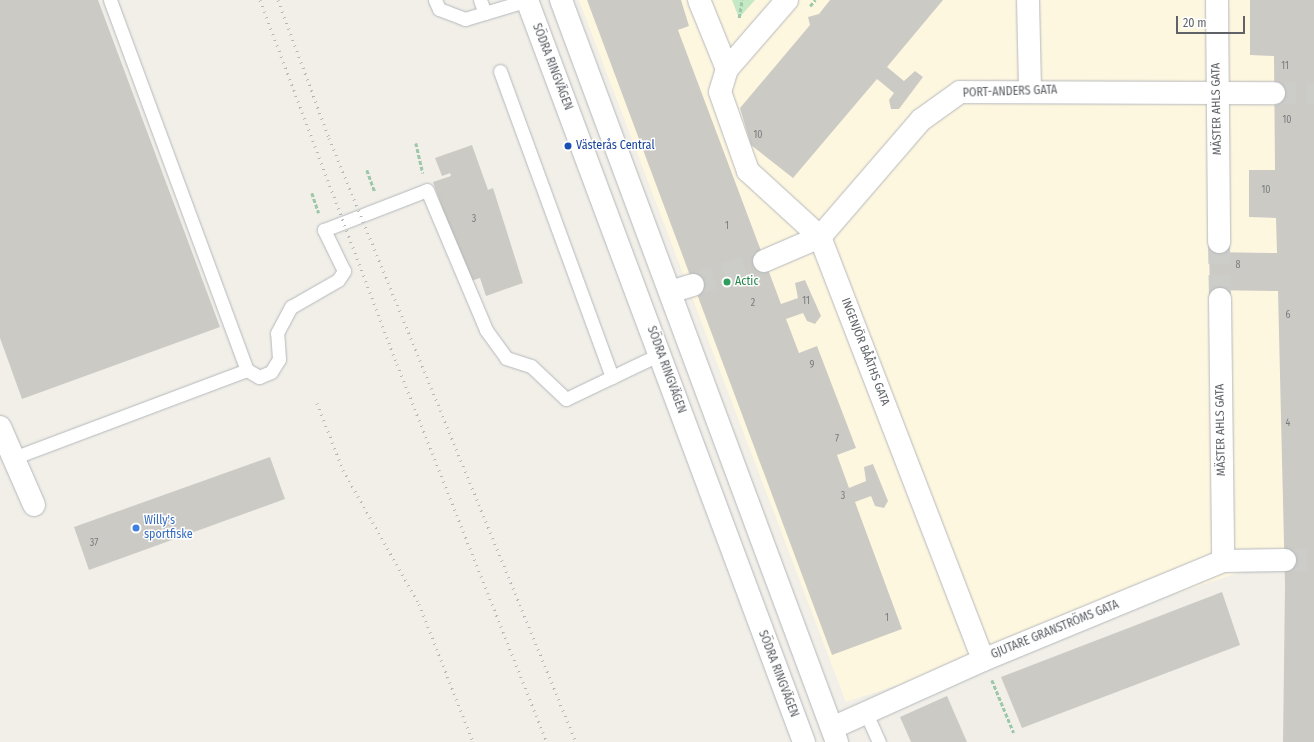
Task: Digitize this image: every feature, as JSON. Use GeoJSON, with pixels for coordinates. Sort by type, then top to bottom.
{"type":"FeatureCollection","features":[{"type":"Feature","properties":{"kind":"street","name":"SÖDRA RINGVÄGEN"},"geometry":{"type":"LineString","coordinates":[[527,0],[804,741],[835,735]]}},
{"type":"Feature","properties":{"kind":"street"},"geometry":{"type":"LineString","coordinates":[[561,0],[835,735]]}},
{"type":"Feature","properties":{"kind":"street"},"geometry":{"type":"LineString","coordinates":[[699,0],[727,69]]}},
{"type":"Feature","properties":{"kind":"street","name":"INGENJÖR BÅÅTHS GATA"},"geometry":{"type":"LineString","coordinates":[[787,0],[727,69],[720,92],[748,171],[820,237],[983,660]]}},
{"type":"Feature","properties":{"kind":"street"},"geometry":{"type":"LineString","coordinates":[[1028,0],[1030,90]]}},
{"type":"Feature","properties":{"kind":"street","name":"MÄSTER AHLS GATA"},"geometry":{"type":"LineString","coordinates":[[1217,0],[1219,242]]}},
{"type":"Feature","properties":{"kind":"street","name":"PORT-ANDERS GATA"},"geometry":{"type":"LineString","coordinates":[[764,261],[820,237],[921,120],[960,92],[1030,90],[1274,93]]}},
{"type":"Feature","properties":{"kind":"street"},"geometry":{"type":"LineString","coordinates":[[642,307],[670,292],[694,286]]}},
{"type":"Feature","properties":{"kind":"street","name":"MÄSTER AHLS GATA"},"geometry":{"type":"LineString","coordinates":[[1220,299],[1223,561]]}},
{"type":"Feature","properties":{"kind":"street"},"geometry":{"type":"LineString","coordinates":[[0,427],[34,505]]}},
{"type":"Feature","properties":{"kind":"street","name":"GJUTARE GRANSTRÖMS GATA"},"geometry":{"type":"LineString","coordinates":[[835,735],[866,712],[983,660],[1223,561],[1285,560]]}},
{"type":"Feature","properties":{"kind":"lane"},"geometry":{"type":"LineString","coordinates":[[110,0],[247,370],[259,377],[271,372],[279,359],[278,333],[291,306],[338,280],[344,271],[324,230],[427,190],[486,330],[506,358],[531,366],[566,399],[660,354]]}},
{"type":"Feature","properties":{"kind":"lane"},"geometry":{"type":"LineString","coordinates":[[435,0],[439,9],[465,19],[527,0]]}},
{"type":"Feature","properties":{"kind":"lane"},"geometry":{"type":"LineString","coordinates":[[480,0],[485,13]]}},
{"type":"Feature","properties":{"kind":"lane"},"geometry":{"type":"LineString","coordinates":[[500,71],[612,376]]}},
{"type":"Feature","properties":{"kind":"lane"},"geometry":{"type":"LineString","coordinates":[[13,458],[247,370]]}},
{"type":"Feature","properties":{"kind":"lane"},"geometry":{"type":"LineString","coordinates":[[866,712],[879,742]]}},
{"type":"Feature","properties":{"kind":"path"},"geometry":{"type":"LineString","coordinates":[[738,18],[742,0]]}},
{"type":"Feature","properties":{"kind":"path"},"geometry":{"type":"LineString","coordinates":[[416,143],[427,190]]}},
{"type":"Feature","properties":{"kind":"path"},"geometry":{"type":"LineString","coordinates":[[367,170],[381,207]]}},
{"type":"Feature","properties":{"kind":"path"},"geometry":{"type":"LineString","coordinates":[[983,660],[1014,733]]}},
{"type":"Feature","properties":{"kind":"shaded area"},"geometry":{"type":"Polygon","coordinates":[[[579,0],[1314,0],[1314,548],[846,702],[579,0]]]}},
{"type":"Feature","properties":{"kind":"green space"},"geometry":{"type":"Polygon","coordinates":[[[732,0],[755,0],[739,18],[732,0]]]}},
{"type":"Feature","properties":{"kind":"building"},"geometry":{"type":"Polygon","coordinates":[[[0,0],[98,0],[220,327],[22,399],[0,338],[0,0]]]}},
{"type":"Feature","properties":{"kind":"building"},"geometry":{"type":"Polygon","coordinates":[[[587,0],[681,0],[689,26],[678,30],[781,304],[798,298],[795,283],[805,280],[821,316],[815,324],[807,321],[803,313],[786,319],[799,353],[817,346],[856,448],[837,455],[849,488],[866,481],[864,467],[873,464],[888,501],[884,508],[875,506],[871,496],[855,502],[902,629],[832,655],[587,0]]]}},
{"type":"Feature","properties":{"kind":"building"},"geometry":{"type":"Polygon","coordinates":[[[830,0],[943,0],[887,67],[904,81],[915,71],[923,77],[899,109],[891,109],[889,100],[894,93],[877,79],[793,178],[751,145],[740,108],[810,25],[808,17],[819,14],[830,0]]]}},
{"type":"Feature","properties":{"kind":"building"},"geometry":{"type":"Polygon","coordinates":[[[1250,0],[1314,0],[1314,742],[1283,742],[1285,586],[1278,291],[1210,290],[1209,252],[1277,253],[1276,218],[1249,217],[1249,170],[1275,170],[1274,56],[1250,55],[1250,0]]]}},
{"type":"Feature","properties":{"kind":"building"},"geometry":{"type":"Polygon","coordinates":[[[472,145],[488,190],[493,188],[523,283],[486,296],[480,278],[468,282],[433,182],[451,176],[450,173],[442,176],[435,158],[472,145]]]}},
{"type":"Feature","properties":{"kind":"building"},"geometry":{"type":"Polygon","coordinates":[[[270,457],[285,499],[89,570],[74,527],[270,457]]]}},
{"type":"Feature","properties":{"kind":"building"},"geometry":{"type":"Polygon","coordinates":[[[1222,592],[1240,645],[1022,728],[1001,677],[1222,592]]]}},
{"type":"Feature","properties":{"kind":"building"},"geometry":{"type":"Polygon","coordinates":[[[947,696],[967,742],[911,742],[900,717],[947,696]]]}},
{"type":"Feature","properties":{"kind":"tunnel"},"geometry":{"type":"LineString","coordinates":[[1274,93],[1314,94]]}},
{"type":"Feature","properties":{"kind":"tunnel"},"geometry":{"type":"LineString","coordinates":[[1219,242],[1220,299]]}},
{"type":"Feature","properties":{"kind":"tunnel"},"geometry":{"type":"LineString","coordinates":[[693,285],[764,261]]}},
{"type":"Feature","properties":{"kind":"tunnel"},"geometry":{"type":"LineString","coordinates":[[1285,560],[1314,560]]}},
{"type":"Feature","properties":{"kind":"railway"},"geometry":{"type":"LineString","coordinates":[[260,0],[397,364],[547,742]]}},
{"type":"Feature","properties":{"kind":"railway"},"geometry":{"type":"LineString","coordinates":[[278,0],[329,138],[576,742]]}},
{"type":"Feature","properties":{"kind":"railway"},"geometry":{"type":"LineString","coordinates":[[317,403],[343,470],[419,604],[473,742]]}},
{"type":"Feature","properties":{"kind":"place","name":"Västerås Central"},"geometry":{"type":"Point","coordinates":[568,146]}},
{"type":"Feature","properties":{"kind":"place","name":"Actic"},"geometry":{"type":"Point","coordinates":[727,282]}},
{"type":"Feature","properties":{"kind":"place","name":"Willy's sportfiske"},"geometry":{"type":"Point","coordinates":[136,528]}}]}
